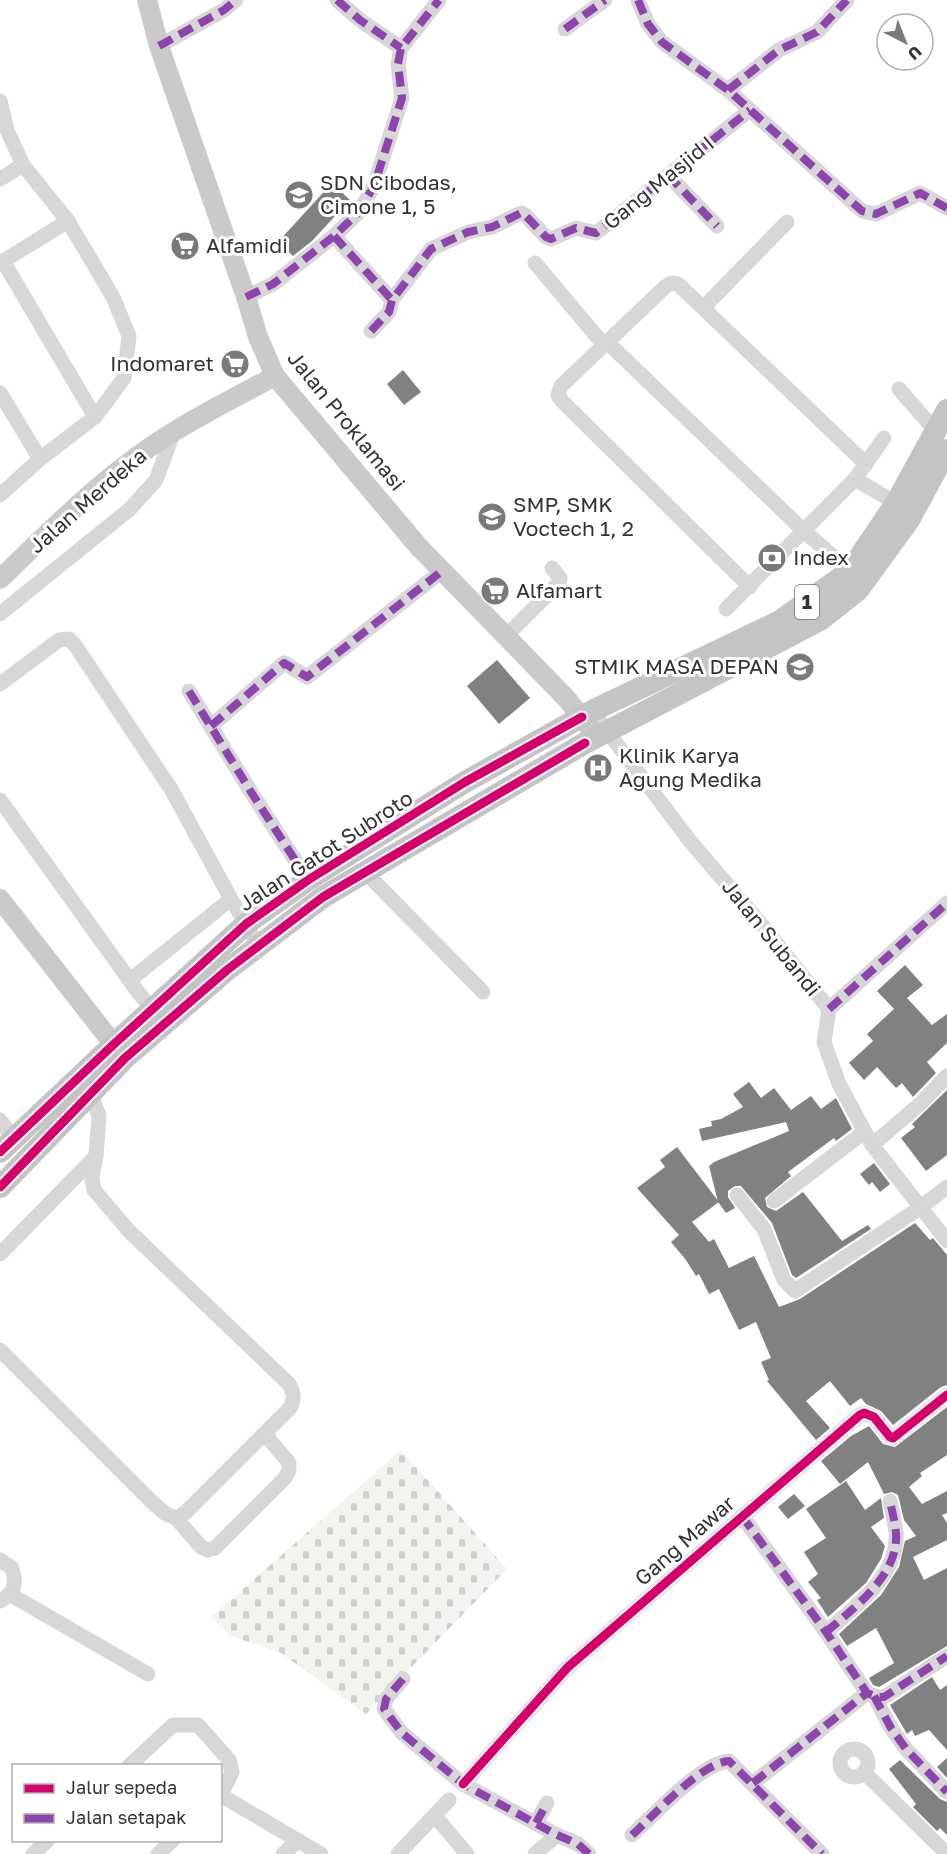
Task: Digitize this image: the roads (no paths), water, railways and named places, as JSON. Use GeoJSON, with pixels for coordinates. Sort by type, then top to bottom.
{"type":"FeatureCollection","features":[{"type":"Feature","properties":{"kind":"highway","name":"Jalan Gatot Subroto"},"geometry":{"type":"LineString","coordinates":[[5,1137],[119,1051],[152,1009],[246,924],[308,880],[465,782],[587,714],[780,621],[850,571],[896,503],[947,410]]}},
{"type":"Feature","properties":{"kind":"highway","name":"1"},"geometry":{"type":"LineString","coordinates":[[0,1187],[90,1092],[119,1051],[323,897],[602,735],[820,620],[858,590],[909,520],[947,450]]}},
{"type":"Feature","properties":{"kind":"main road","name":"Jalan Proklamasi"},"geometry":{"type":"LineString","coordinates":[[147,0],[159,46],[258,337],[275,376],[418,546],[566,698],[587,714],[602,735]]}},
{"type":"Feature","properties":{"kind":"main road","name":"Jalan Merdeka"},"geometry":{"type":"LineString","coordinates":[[0,579],[111,476],[174,431],[275,376]]}},
{"type":"Feature","properties":{"kind":"main road"},"geometry":{"type":"LineString","coordinates":[[0,899],[119,1051]]}},
{"type":"Feature","properties":{"kind":"street"},"geometry":{"type":"LineString","coordinates":[[159,46],[224,10],[236,0]]}},
{"type":"Feature","properties":{"kind":"street"},"geometry":{"type":"LineString","coordinates":[[337,0],[360,20],[401,48]]}},
{"type":"Feature","properties":{"kind":"street"},"geometry":{"type":"LineString","coordinates":[[565,29],[605,0]]}},
{"type":"Feature","properties":{"kind":"street"},"geometry":{"type":"LineString","coordinates":[[638,0],[648,24],[662,42],[728,90],[862,211],[876,214],[920,193],[947,208]]}},
{"type":"Feature","properties":{"kind":"street"},"geometry":{"type":"LineString","coordinates":[[728,90],[779,50],[817,32],[847,0]]}},
{"type":"Feature","properties":{"kind":"street"},"geometry":{"type":"LineString","coordinates":[[246,297],[273,284],[334,236],[358,213],[374,186],[402,98],[398,64],[401,48],[438,1]]}},
{"type":"Feature","properties":{"kind":"street"},"geometry":{"type":"LineString","coordinates":[[0,101],[7,130],[23,165],[68,221],[114,297],[129,336],[124,378],[95,417],[40,459],[0,495]]}},
{"type":"Feature","properties":{"kind":"street","name":"Gang Masjid I"},"geometry":{"type":"LineString","coordinates":[[371,332],[389,312],[392,300],[431,249],[468,232],[492,227],[521,213],[546,237],[555,238],[579,227],[596,233],[750,110]]}},
{"type":"Feature","properties":{"kind":"street"},"geometry":{"type":"LineString","coordinates":[[0,179],[23,165]]}},
{"type":"Feature","properties":{"kind":"street"},"geometry":{"type":"LineString","coordinates":[[668,176],[717,226]]}},
{"type":"Feature","properties":{"kind":"street"},"geometry":{"type":"LineString","coordinates":[[68,221],[1,262],[95,417]]}},
{"type":"Feature","properties":{"kind":"street"},"geometry":{"type":"LineString","coordinates":[[704,307],[787,222]]}},
{"type":"Feature","properties":{"kind":"street"},"geometry":{"type":"LineString","coordinates":[[334,236],[392,300]]}},
{"type":"Feature","properties":{"kind":"street"},"geometry":{"type":"LineString","coordinates":[[535,263],[605,344],[804,531],[850,571]]}},
{"type":"Feature","properties":{"kind":"street"},"geometry":{"type":"LineString","coordinates":[[750,586],[558,395],[561,386],[666,286],[672,283],[684,287],[866,464]]}},
{"type":"Feature","properties":{"kind":"street"},"geometry":{"type":"LineString","coordinates":[[899,388],[935,430]]}},
{"type":"Feature","properties":{"kind":"street"},"geometry":{"type":"LineString","coordinates":[[0,393],[40,459]]}},
{"type":"Feature","properties":{"kind":"street"},"geometry":{"type":"LineString","coordinates":[[0,614],[130,509],[156,480],[174,431]]}},
{"type":"Feature","properties":{"kind":"street"},"geometry":{"type":"LineString","coordinates":[[726,609],[855,479],[884,438]]}},
{"type":"Feature","properties":{"kind":"street"},"geometry":{"type":"LineString","coordinates":[[855,479],[896,503]]}},
{"type":"Feature","properties":{"kind":"street"},"geometry":{"type":"LineString","coordinates":[[506,636],[559,583],[559,576],[552,568]]}},
{"type":"Feature","properties":{"kind":"street"},"geometry":{"type":"LineString","coordinates":[[211,726],[284,663],[307,677],[442,571]]}},
{"type":"Feature","properties":{"kind":"street"},"geometry":{"type":"LineString","coordinates":[[0,684],[59,640],[69,639],[75,645],[171,789],[259,946]]}},
{"type":"Feature","properties":{"kind":"street"},"geometry":{"type":"LineString","coordinates":[[189,691],[308,880]]}},
{"type":"Feature","properties":{"kind":"street","name":"Jalan Subandi"},"geometry":{"type":"LineString","coordinates":[[602,735],[761,924],[829,1009],[824,1042],[838,1084],[868,1139],[947,1241]]}},
{"type":"Feature","properties":{"kind":"street"},"geometry":{"type":"LineString","coordinates":[[0,800],[152,1009]]}},
{"type":"Feature","properties":{"kind":"street"},"geometry":{"type":"LineString","coordinates":[[366,873],[483,992]]}},
{"type":"Feature","properties":{"kind":"street"},"geometry":{"type":"LineString","coordinates":[[130,980],[231,899]]}},
{"type":"Feature","properties":{"kind":"street"},"geometry":{"type":"LineString","coordinates":[[829,1009],[947,903]]}},
{"type":"Feature","properties":{"kind":"street"},"geometry":{"type":"LineString","coordinates":[[774,1201],[920,1104],[947,1076]]}},
{"type":"Feature","properties":{"kind":"street"},"geometry":{"type":"LineString","coordinates":[[90,1092],[99,1116],[92,1178],[94,1190],[129,1232],[289,1384],[293,1392],[294,1401],[290,1408],[185,1514],[176,1518]]}},
{"type":"Feature","properties":{"kind":"street"},"geometry":{"type":"LineString","coordinates":[[0,1254],[96,1156]]}},
{"type":"Feature","properties":{"kind":"street"},"geometry":{"type":"LineString","coordinates":[[736,1195],[764,1229],[784,1280],[795,1292],[921,1208],[947,1187]]}},
{"type":"Feature","properties":{"kind":"street"},"geometry":{"type":"LineString","coordinates":[[0,1350],[153,1503],[166,1514],[176,1518],[201,1547],[208,1550],[215,1548],[285,1478],[289,1470],[289,1463],[265,1434]]}},
{"type":"Feature","properties":{"kind":"street","name":"Gang Mawar"},"geometry":{"type":"LineString","coordinates":[[463,1784],[568,1667],[860,1415],[864,1413],[874,1417],[893,1438],[947,1395]]}},
{"type":"Feature","properties":{"kind":"street"},"geometry":{"type":"LineString","coordinates":[[826,1632],[876,1585],[892,1558],[896,1534],[890,1501]]}},
{"type":"Feature","properties":{"kind":"street"},"geometry":{"type":"LineString","coordinates":[[742,1516],[826,1632],[906,1749],[947,1792]]}},
{"type":"Feature","properties":{"kind":"street"},"geometry":{"type":"LineString","coordinates":[[0,1560],[12,1568],[16,1582],[5,1598],[148,1674]]}},
{"type":"Feature","properties":{"kind":"street"},"geometry":{"type":"LineString","coordinates":[[753,1783],[870,1695],[884,1697],[892,1694],[947,1656]]}},
{"type":"Feature","properties":{"kind":"street"},"geometry":{"type":"LineString","coordinates":[[403,1680],[386,1699],[384,1709],[402,1733],[463,1784],[578,1844],[589,1854]]}},
{"type":"Feature","properties":{"kind":"street"},"geometry":{"type":"LineString","coordinates":[[131,1764],[173,1725],[198,1725],[229,1760],[232,1772],[222,1795]]}},
{"type":"Feature","properties":{"kind":"street"},"geometry":{"type":"LineString","coordinates":[[632,1835],[696,1776],[720,1761],[729,1761],[822,1854]]}},
{"type":"Feature","properties":{"kind":"street"},"geometry":{"type":"LineString","coordinates":[[864,1772],[947,1854]]}},
{"type":"Feature","properties":{"kind":"street"},"geometry":{"type":"LineString","coordinates":[[222,1798],[321,1854]]}},
{"type":"Feature","properties":{"kind":"street"},"geometry":{"type":"LineString","coordinates":[[398,1854],[449,1800]]}},
{"type":"Feature","properties":{"kind":"street"},"geometry":{"type":"LineString","coordinates":[[536,1823],[547,1803]]}},
{"type":"Feature","properties":{"kind":"street"},"geometry":{"type":"LineString","coordinates":[[435,1816],[467,1854]]}},
{"type":"Feature","properties":{"kind":"street"},"geometry":{"type":"LineString","coordinates":[[535,1854],[557,1835]]}},
{"type":"Feature","properties":{"kind":"street"},"geometry":{"type":"LineString","coordinates":[[283,1854],[298,1841]]}},
{"type":"Feature","properties":{"kind":"street"},"geometry":{"type":"LineString","coordinates":[[33,1854],[46,1842]]}},
{"type":"Feature","properties":{"kind":"street"},"geometry":{"type":"LineString","coordinates":[[158,1854],[171,1842]]}},
{"type":"Feature","properties":{"kind":"place","name":"SDN Cibodas, Cimone 1, 5"},"geometry":{"type":"Point","coordinates":[299,195]}},
{"type":"Feature","properties":{"kind":"place","name":"Alfamidi"},"geometry":{"type":"Point","coordinates":[185,246]}},
{"type":"Feature","properties":{"kind":"place","name":"Indomaret"},"geometry":{"type":"Point","coordinates":[235,364]}},
{"type":"Feature","properties":{"kind":"place","name":"SMP, SMK Voctech 1, 2"},"geometry":{"type":"Point","coordinates":[492,517]}},
{"type":"Feature","properties":{"kind":"place","name":"Index"},"geometry":{"type":"Point","coordinates":[772,558]}},
{"type":"Feature","properties":{"kind":"place","name":"Alfamart"},"geometry":{"type":"Point","coordinates":[495,591]}},
{"type":"Feature","properties":{"kind":"place","name":"STMIK MASA DEPAN"},"geometry":{"type":"Point","coordinates":[800,667]}},
{"type":"Feature","properties":{"kind":"place","name":"Klinik Karya Agung Medika"},"geometry":{"type":"Point","coordinates":[598,768]}}]}
